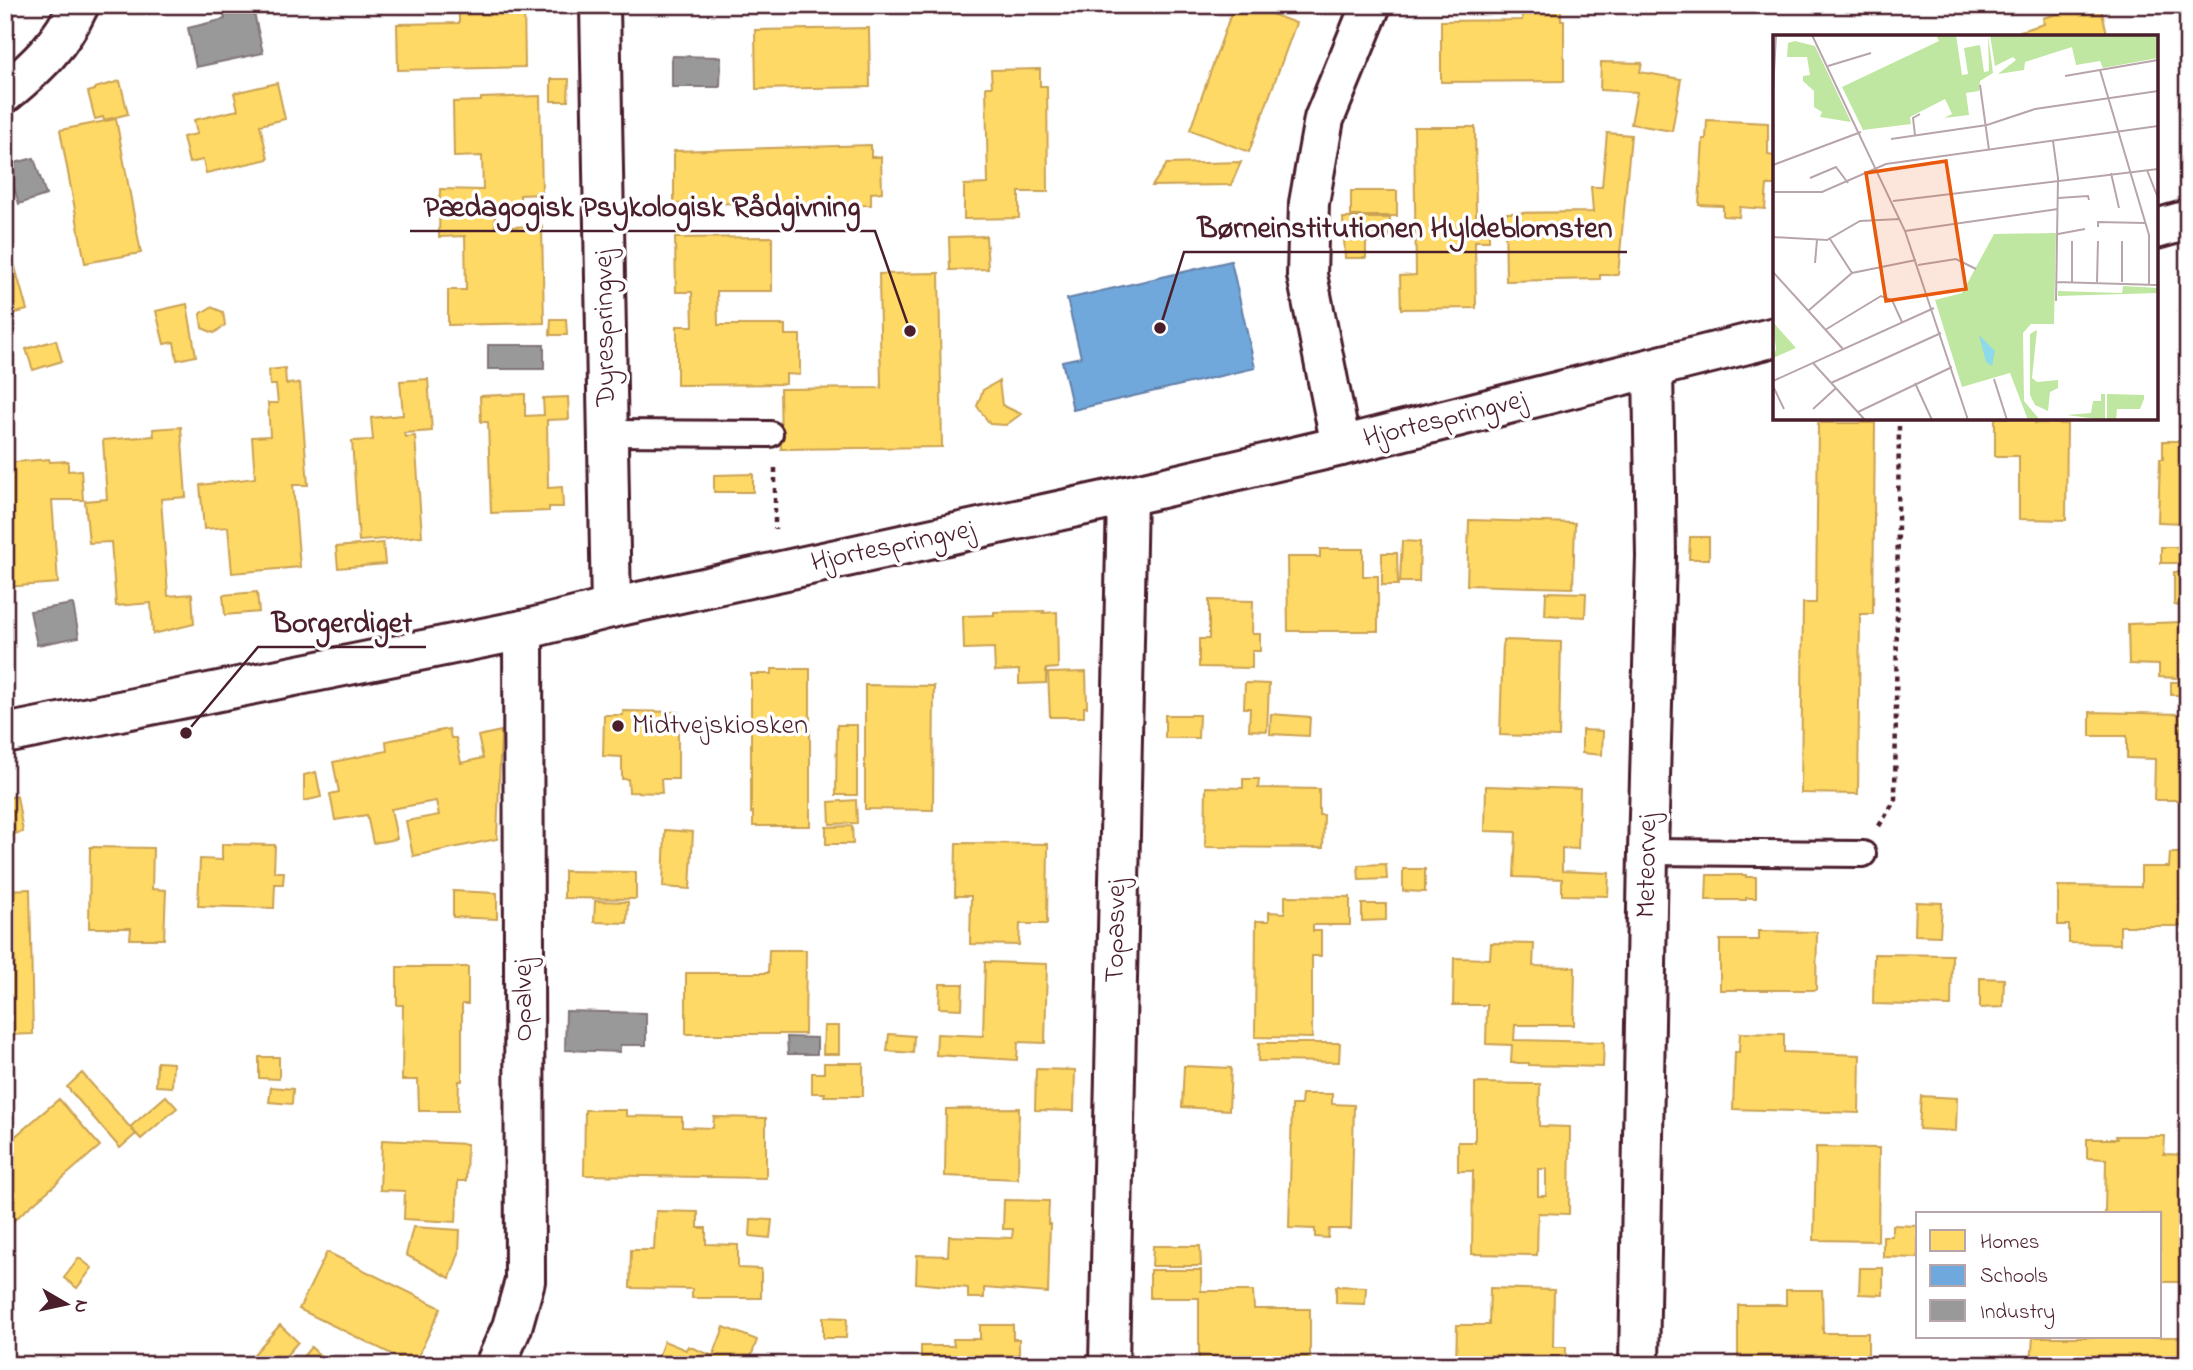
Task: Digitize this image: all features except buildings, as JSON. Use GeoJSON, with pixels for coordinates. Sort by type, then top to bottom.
{"type":"FeatureCollection","features":[{"type":"Feature","properties":{"kind":"street"},"geometry":{"type":"LineString","coordinates":[[5,93],[39,65],[71,24],[79,5]]}},
{"type":"Feature","properties":{"kind":"street","name":"Dyrespringvej"},"geometry":{"type":"LineString","coordinates":[[600,5],[611,608]]}},
{"type":"Feature","properties":{"kind":"street"},"geometry":{"type":"LineString","coordinates":[[1341,446],[1307,275],[1309,203],[1324,119],[1371,5]]}},
{"type":"Feature","properties":{"kind":"street"},"geometry":{"type":"LineString","coordinates":[[2158,228],[2188,220]]}},
{"type":"Feature","properties":{"kind":"street","name":"Hjortespringvej"},"geometry":{"type":"LineString","coordinates":[[5,734],[523,630],[611,608],[1126,496],[1341,446],[1773,338]]}},
{"type":"Feature","properties":{"kind":"street","name":"Meteorvej"},"geometry":{"type":"LineString","coordinates":[[1639,1365],[1656,556],[1653,368]]}},
{"type":"Feature","properties":{"kind":"street","name":"Topasvej"},"geometry":{"type":"LineString","coordinates":[[1110,1365],[1126,496]]}},
{"type":"Feature","properties":{"kind":"street","name":"Opalvej"},"geometry":{"type":"LineString","coordinates":[[495,1365],[512,1327],[525,1281],[523,630]]}},
{"type":"Feature","properties":{"kind":"lane"},"geometry":{"type":"LineString","coordinates":[[608,433],[770,434]]}},
{"type":"Feature","properties":{"kind":"lane"},"geometry":{"type":"LineString","coordinates":[[1648,852],[1863,854]]}},
{"type":"Feature","properties":{"kind":"path"},"geometry":{"type":"LineString","coordinates":[[1863,854],[1895,800],[1899,426]]}},
{"type":"Feature","properties":{"kind":"path"},"geometry":{"type":"LineString","coordinates":[[770,434],[775,459],[776,572]]}},
{"type":"Feature","properties":{"kind":"place","name":"Børneinstitutionen Hyldeblomsten"},"geometry":{"type":"Point","coordinates":[1160,328]}},
{"type":"Feature","properties":{"kind":"place","name":"Pædagogisk Psykologisk Rådgivning"},"geometry":{"type":"Point","coordinates":[910,331]}},
{"type":"Feature","properties":{"kind":"place","name":"Midtvejskiosken"},"geometry":{"type":"Point","coordinates":[618,726]}},
{"type":"Feature","properties":{"kind":"place","name":"Borgerdiget"},"geometry":{"type":"Point","coordinates":[186,733]}}]}
